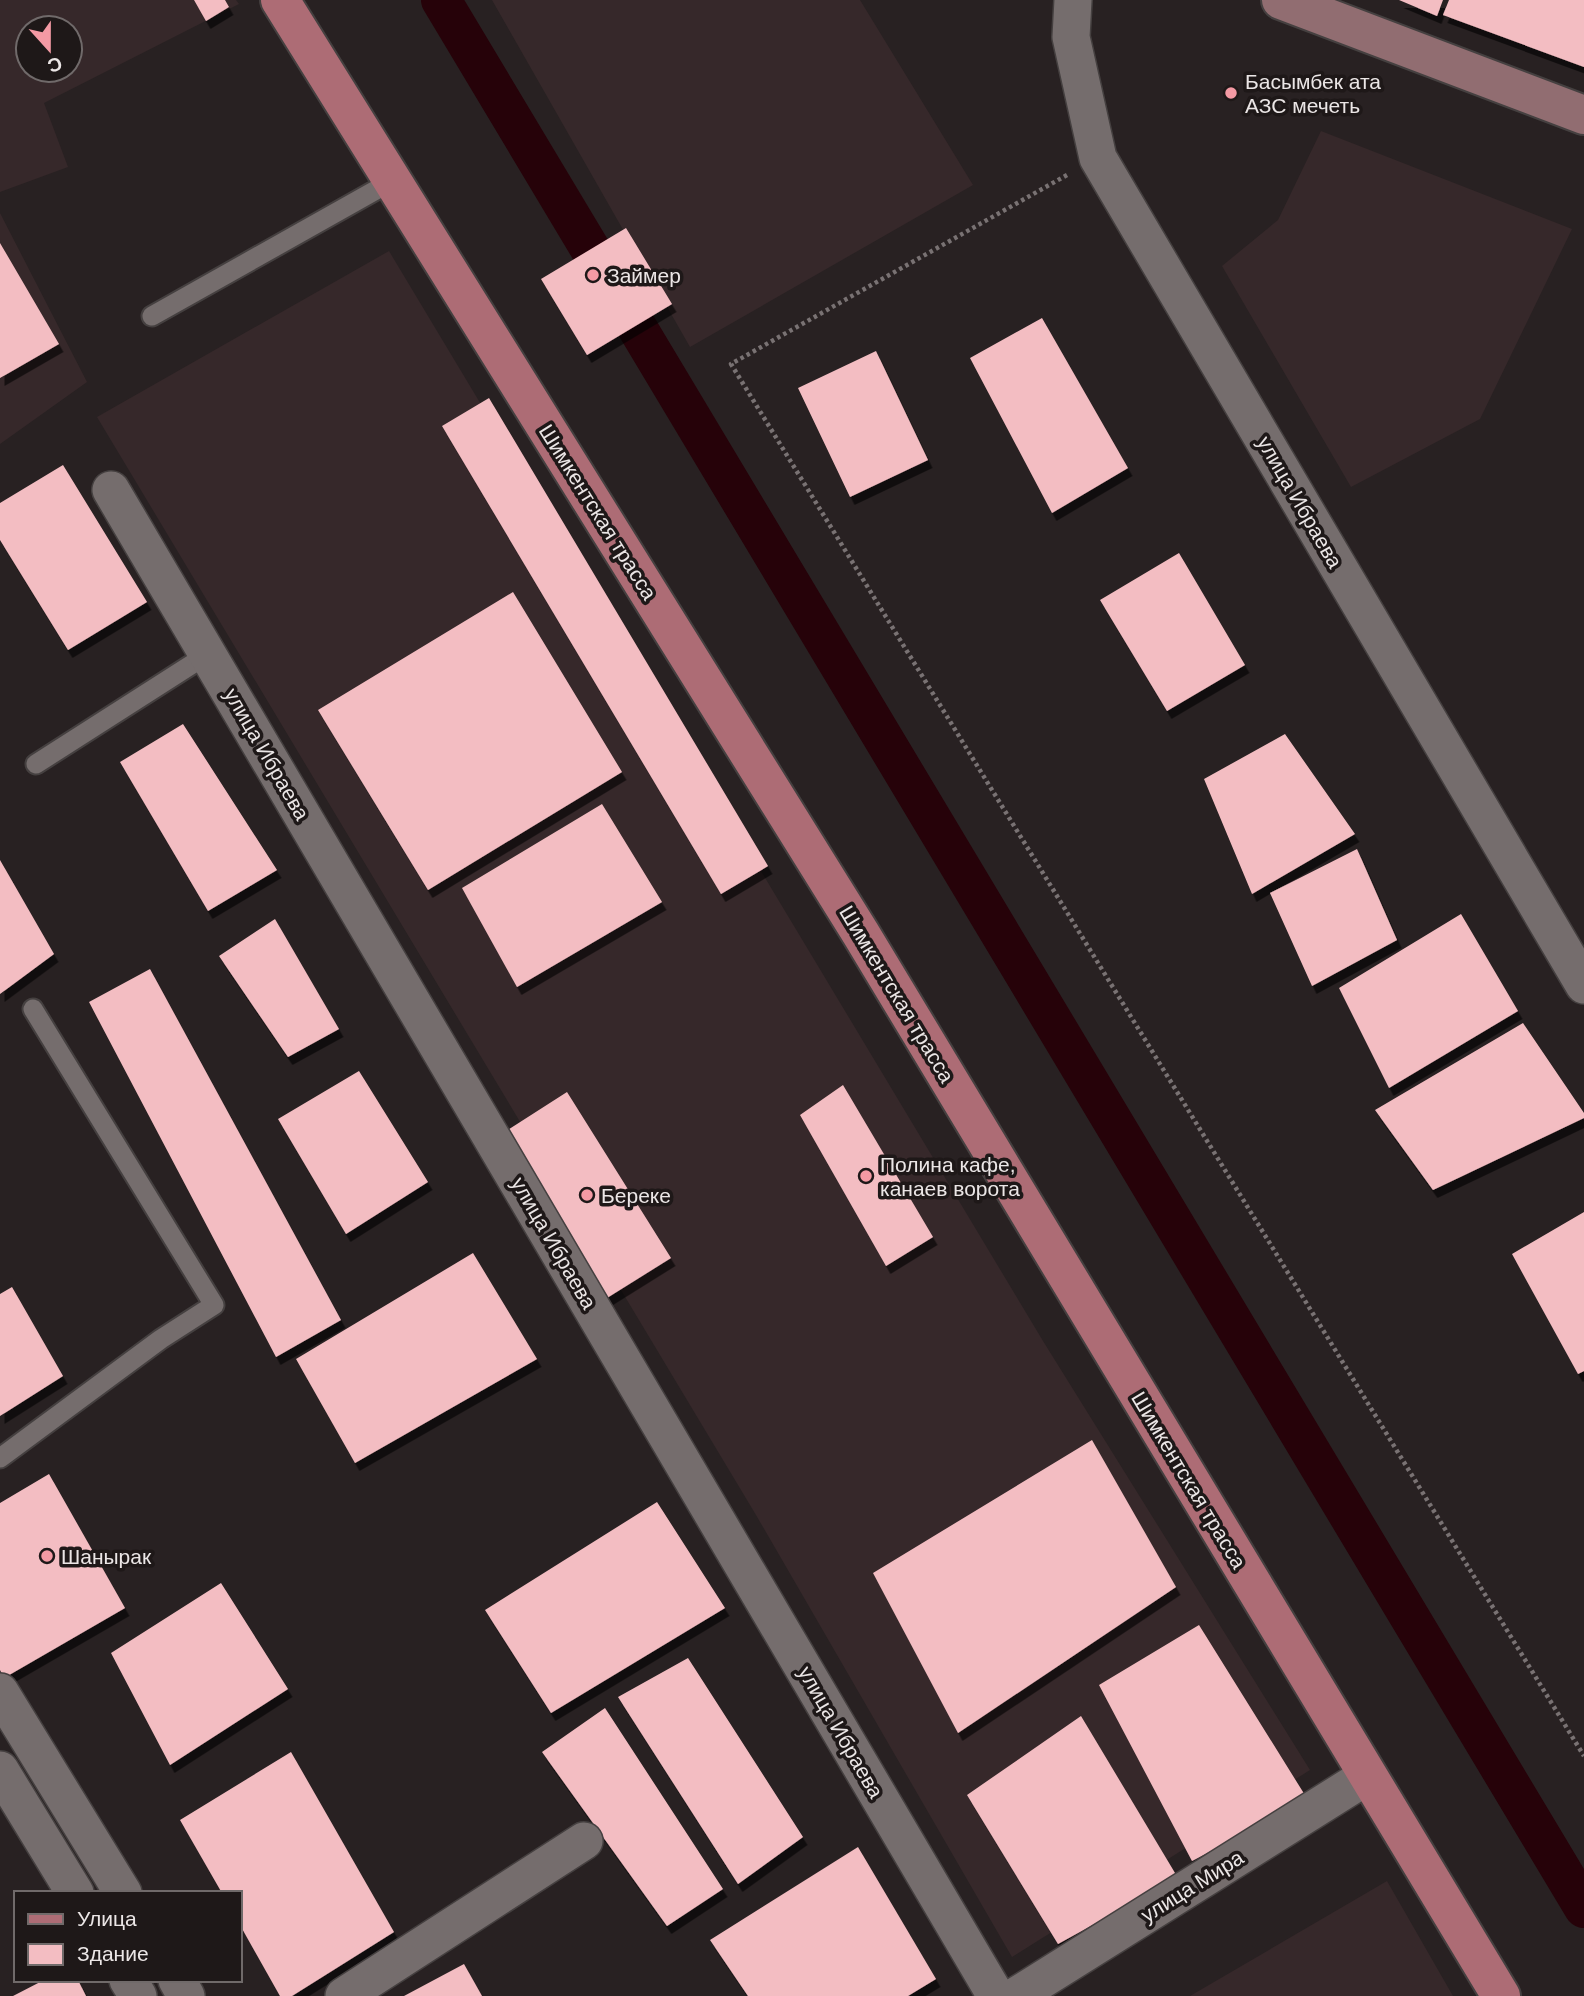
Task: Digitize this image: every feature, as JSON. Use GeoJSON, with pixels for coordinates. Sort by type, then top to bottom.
{"type":"FeatureCollection","features":[{"type":"Feature","properties":{"kind":"main road","name":"Шимкентская трасса"},"geometry":{"type":"LineString","coordinates":[[280,0],[868,946],[1501,1996]]}},
{"type":"Feature","properties":{"kind":"main road"},"geometry":{"type":"LineString","coordinates":[[1301,4],[1584,115]]}},
{"type":"Feature","properties":{"kind":"street","name":"улица Ибраева"},"geometry":{"type":"LineString","coordinates":[[1073,0],[1071,37],[1098,158],[1584,985]]}},
{"type":"Feature","properties":{"kind":"street","name":"улица Ибраева"},"geometry":{"type":"LineString","coordinates":[[111,490],[996,1996]]}},
{"type":"Feature","properties":{"kind":"street"},"geometry":{"type":"LineString","coordinates":[[0,1692],[122,1891]]}},
{"type":"Feature","properties":{"kind":"street"},"geometry":{"type":"LineString","coordinates":[[0,1770],[74,1891]]}},
{"type":"Feature","properties":{"kind":"street","name":"улица Мира"},"geometry":{"type":"LineString","coordinates":[[1016,1996],[1367,1776]]}},
{"type":"Feature","properties":{"kind":"street"},"geometry":{"type":"LineString","coordinates":[[344,1996],[584,1841]]}},
{"type":"Feature","properties":{"kind":"lane"},"geometry":{"type":"LineString","coordinates":[[152,316],[392,181]]}},
{"type":"Feature","properties":{"kind":"lane"},"geometry":{"type":"LineString","coordinates":[[36,764],[208,654]]}},
{"type":"Feature","properties":{"kind":"lane"},"geometry":{"type":"LineString","coordinates":[[0,1458],[161,1339],[214,1305],[33,1009]]}},
{"type":"Feature","properties":{"kind":"path"},"geometry":{"type":"LineString","coordinates":[[1098,158],[731,365],[1584,1756]]}},
{"type":"Feature","properties":{"kind":"shaded area"},"geometry":{"type":"Polygon","coordinates":[[[0,0],[236,0],[239,4],[84,83],[84,14],[14,14],[14,84],[81,84],[44,103],[68,167],[0,192],[0,0]]]}},
{"type":"Feature","properties":{"kind":"shaded area"},"geometry":{"type":"Polygon","coordinates":[[[492,0],[860,0],[973,185],[690,347],[492,0]]]}},
{"type":"Feature","properties":{"kind":"shaded area"},"geometry":{"type":"Polygon","coordinates":[[[1321,131],[1572,229],[1480,419],[1351,487],[1222,266],[1278,220],[1321,131]]]}},
{"type":"Feature","properties":{"kind":"shaded area"},"geometry":{"type":"Polygon","coordinates":[[[0,213],[87,382],[0,444],[0,213]]]}},
{"type":"Feature","properties":{"kind":"shaded area"},"geometry":{"type":"Polygon","coordinates":[[[389,251],[1043,1341],[1310,1770],[1012,1957],[756,1515],[97,417],[389,251]]]}},
{"type":"Feature","properties":{"kind":"shaded area"},"geometry":{"type":"Polygon","coordinates":[[[1387,1881],[1453,1996],[1190,1996],[1387,1881]]]}},
{"type":"Feature","properties":{"kind":"building"},"geometry":{"type":"Polygon","coordinates":[[[194,0],[225,0],[229,7],[206,21],[194,0]]]}},
{"type":"Feature","properties":{"kind":"building"},"geometry":{"type":"Polygon","coordinates":[[[1399,0],[1443,0],[1437,16],[1399,0]]]}},
{"type":"Feature","properties":{"kind":"building"},"geometry":{"type":"Polygon","coordinates":[[[1449,0],[1584,0],[1584,67],[1443,15],[1449,0]]]}},
{"type":"Feature","properties":{"kind":"building"},"geometry":{"type":"Polygon","coordinates":[[[626,228],[672,304],[587,355],[541,279],[626,228]]]}},
{"type":"Feature","properties":{"kind":"building"},"geometry":{"type":"Polygon","coordinates":[[[0,243],[59,344],[0,378],[0,243]]]}},
{"type":"Feature","properties":{"kind":"building"},"geometry":{"type":"Polygon","coordinates":[[[1042,318],[1128,468],[1052,513],[970,358],[1042,318]]]}},
{"type":"Feature","properties":{"kind":"building"},"geometry":{"type":"Polygon","coordinates":[[[876,351],[928,460],[850,497],[798,388],[876,351]]]}},
{"type":"Feature","properties":{"kind":"building"},"geometry":{"type":"Polygon","coordinates":[[[489,398],[768,866],[721,894],[442,426],[489,398]]]}},
{"type":"Feature","properties":{"kind":"building"},"geometry":{"type":"Polygon","coordinates":[[[63,465],[147,602],[68,650],[0,540],[0,503],[63,465]]]}},
{"type":"Feature","properties":{"kind":"building"},"geometry":{"type":"Polygon","coordinates":[[[1179,553],[1245,665],[1167,711],[1100,600],[1179,553]]]}},
{"type":"Feature","properties":{"kind":"building"},"geometry":{"type":"Polygon","coordinates":[[[513,592],[622,772],[428,890],[318,710],[513,592]]]}},
{"type":"Feature","properties":{"kind":"building"},"geometry":{"type":"Polygon","coordinates":[[[183,724],[277,870],[208,911],[120,762],[183,724]]]}},
{"type":"Feature","properties":{"kind":"building"},"geometry":{"type":"Polygon","coordinates":[[[1285,734],[1355,834],[1252,894],[1204,779],[1285,734]]]}},
{"type":"Feature","properties":{"kind":"building"},"geometry":{"type":"Polygon","coordinates":[[[602,804],[662,902],[517,987],[462,888],[602,804]]]}},
{"type":"Feature","properties":{"kind":"building"},"geometry":{"type":"Polygon","coordinates":[[[1357,849],[1397,940],[1312,986],[1270,893],[1357,849]]]}},
{"type":"Feature","properties":{"kind":"building"},"geometry":{"type":"Polygon","coordinates":[[[0,860],[54,954],[0,994],[0,860]]]}},
{"type":"Feature","properties":{"kind":"building"},"geometry":{"type":"Polygon","coordinates":[[[1461,914],[1518,1011],[1389,1088],[1339,988],[1461,914]]]}},
{"type":"Feature","properties":{"kind":"building"},"geometry":{"type":"Polygon","coordinates":[[[275,919],[339,1029],[288,1057],[219,956],[275,919]]]}},
{"type":"Feature","properties":{"kind":"building"},"geometry":{"type":"Polygon","coordinates":[[[150,969],[341,1320],[276,1357],[89,1002],[150,969]]]}},
{"type":"Feature","properties":{"kind":"building"},"geometry":{"type":"Polygon","coordinates":[[[1523,1023],[1584,1113],[1584,1118],[1433,1190],[1375,1110],[1523,1023]]]}},
{"type":"Feature","properties":{"kind":"building"},"geometry":{"type":"Polygon","coordinates":[[[359,1071],[428,1182],[346,1234],[278,1119],[359,1071]]]}},
{"type":"Feature","properties":{"kind":"building","name":"Полина кафе, канаев ворота"},"geometry":{"type":"Polygon","coordinates":[[[843,1085],[933,1237],[886,1266],[800,1115],[843,1085]]]}},
{"type":"Feature","properties":{"kind":"building","name":"Береке"},"geometry":{"type":"Polygon","coordinates":[[[567,1092],[671,1258],[607,1298],[503,1133],[567,1092]]]}},
{"type":"Feature","properties":{"kind":"building"},"geometry":{"type":"Polygon","coordinates":[[[1584,1212],[1584,1371],[1578,1374],[1512,1254],[1584,1212]]]}},
{"type":"Feature","properties":{"kind":"building"},"geometry":{"type":"Polygon","coordinates":[[[473,1253],[537,1359],[355,1463],[296,1359],[473,1253]]]}},
{"type":"Feature","properties":{"kind":"building"},"geometry":{"type":"Polygon","coordinates":[[[12,1287],[63,1376],[0,1416],[0,1294],[12,1287]]]}},
{"type":"Feature","properties":{"kind":"building"},"geometry":{"type":"Polygon","coordinates":[[[1092,1440],[1176,1587],[958,1733],[873,1573],[1092,1440]]]}},
{"type":"Feature","properties":{"kind":"building","name":"Шанырак"},"geometry":{"type":"Polygon","coordinates":[[[49,1474],[125,1608],[4,1678],[0,1670],[0,1503],[49,1474]]]}},
{"type":"Feature","properties":{"kind":"building"},"geometry":{"type":"Polygon","coordinates":[[[657,1502],[725,1608],[551,1713],[485,1610],[657,1502]]]}},
{"type":"Feature","properties":{"kind":"building"},"geometry":{"type":"Polygon","coordinates":[[[221,1583],[288,1689],[170,1765],[111,1653],[221,1583]]]}},
{"type":"Feature","properties":{"kind":"building"},"geometry":{"type":"Polygon","coordinates":[[[1199,1625],[1308,1800],[1192,1861],[1099,1685],[1199,1625]]]}},
{"type":"Feature","properties":{"kind":"building"},"geometry":{"type":"Polygon","coordinates":[[[688,1658],[803,1837],[738,1884],[618,1697],[688,1658]]]}},
{"type":"Feature","properties":{"kind":"building"},"geometry":{"type":"Polygon","coordinates":[[[605,1708],[723,1889],[667,1926],[542,1752],[605,1708]]]}},
{"type":"Feature","properties":{"kind":"building"},"geometry":{"type":"Polygon","coordinates":[[[1081,1716],[1178,1878],[1058,1944],[967,1795],[1081,1716]]]}},
{"type":"Feature","properties":{"kind":"building"},"geometry":{"type":"Polygon","coordinates":[[[291,1752],[394,1932],[292,1996],[280,1996],[242,1929],[242,1891],[221,1891],[180,1820],[291,1752]]]}},
{"type":"Feature","properties":{"kind":"building"},"geometry":{"type":"Polygon","coordinates":[[[858,1847],[936,1979],[908,1996],[748,1996],[710,1940],[858,1847]]]}},
{"type":"Feature","properties":{"kind":"building"},"geometry":{"type":"Polygon","coordinates":[[[464,1964],[482,1996],[404,1996],[464,1964]]]}},
{"type":"Feature","properties":{"kind":"building"},"geometry":{"type":"Polygon","coordinates":[[[40,1982],[79,1982],[86,1996],[13,1996],[40,1982]]]}},
{"type":"Feature","properties":{"kind":"waterway"},"geometry":{"type":"LineString","coordinates":[[441,0],[1584,1908]]}},
{"type":"Feature","properties":{"kind":"place","name":"Басымбек ата АЗС мечеть"},"geometry":{"type":"Point","coordinates":[1231,93]}},
{"type":"Feature","properties":{"kind":"place","name":"Займер"},"geometry":{"type":"Point","coordinates":[593,275]}},
{"type":"Feature","properties":{"kind":"place","name":"Полина кафе, канаев ворота"},"geometry":{"type":"Point","coordinates":[866,1176]}},
{"type":"Feature","properties":{"kind":"place","name":"Береке"},"geometry":{"type":"Point","coordinates":[587,1195]}},
{"type":"Feature","properties":{"kind":"place","name":"Шанырак"},"geometry":{"type":"Point","coordinates":[47,1556]}}]}
